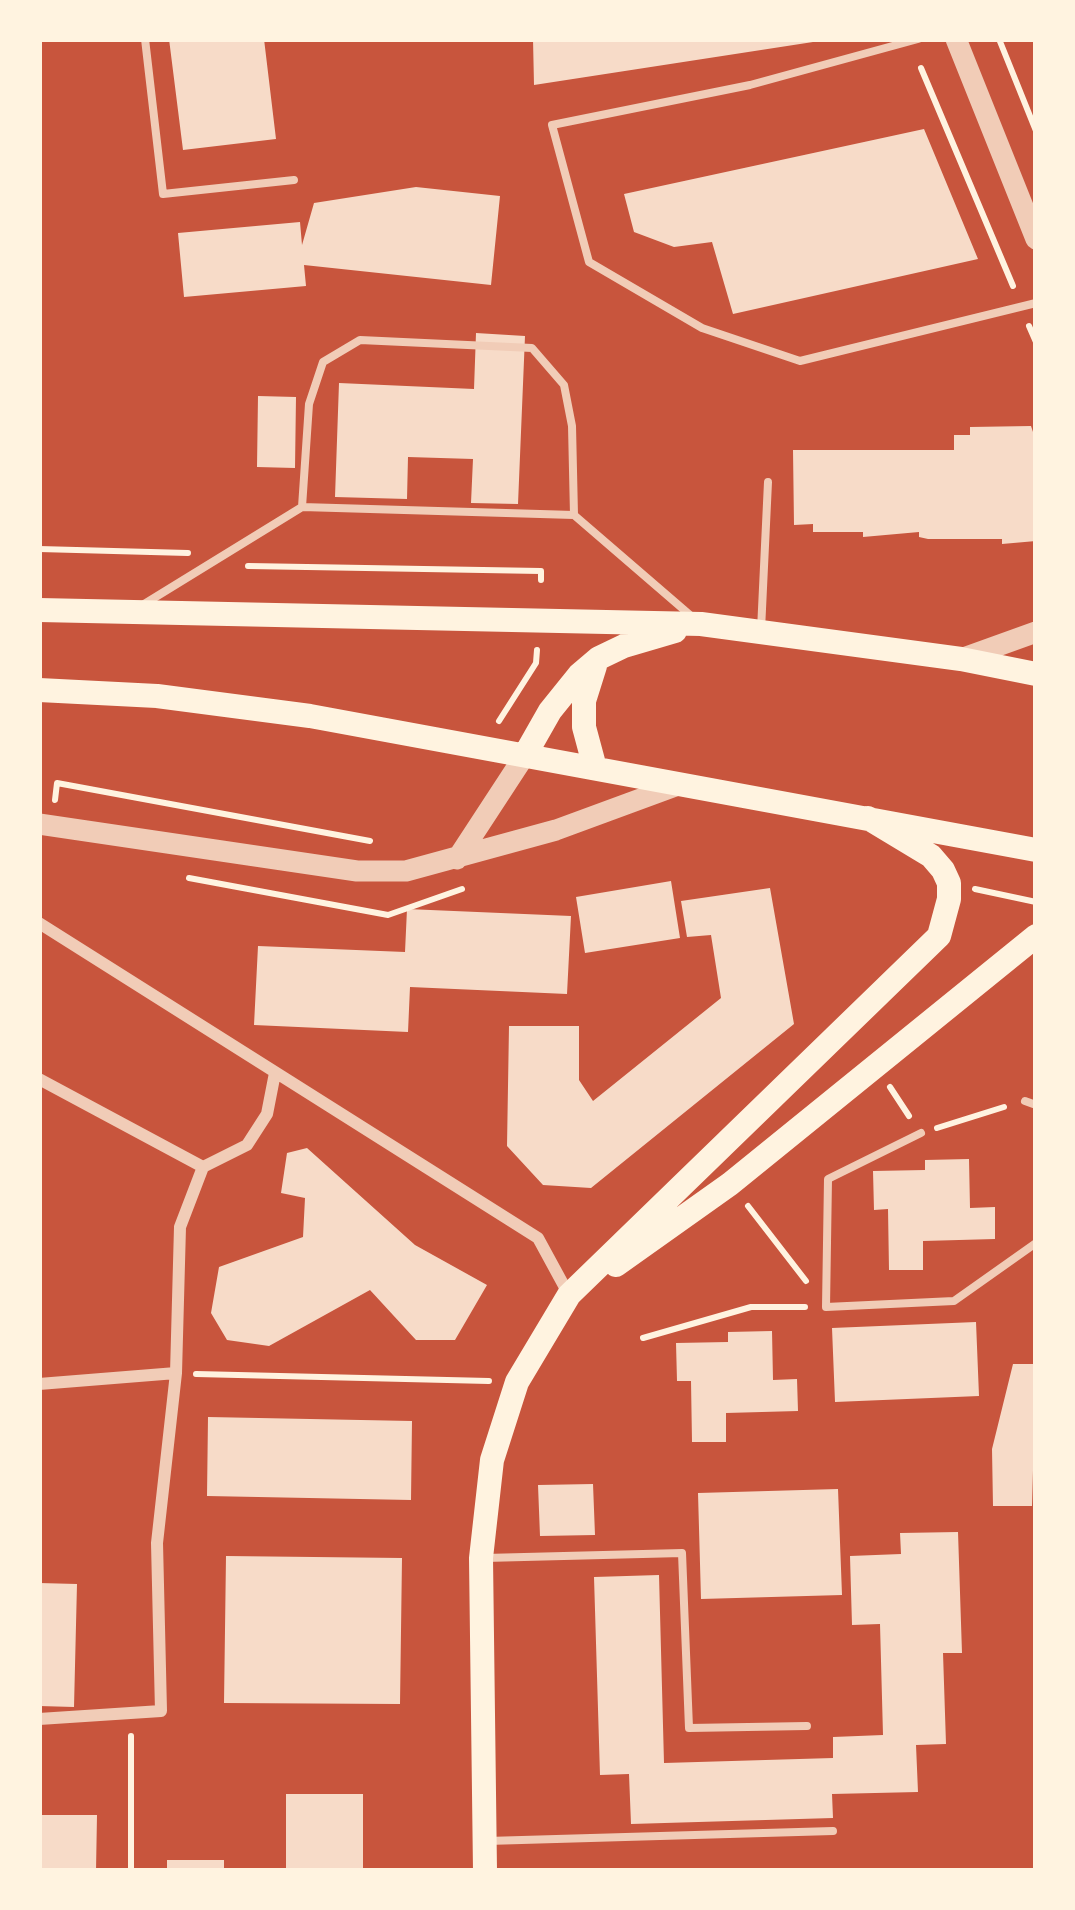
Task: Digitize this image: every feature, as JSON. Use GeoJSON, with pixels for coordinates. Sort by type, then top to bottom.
{"type":"FeatureCollection","features":[{"type":"Feature","properties":{"kind":"main road"},"geometry":{"type":"LineString","coordinates":[[39,610],[701,624],[961,659],[1036,674]]}},
{"type":"Feature","properties":{"kind":"main road"},"geometry":{"type":"LineString","coordinates":[[525,755],[550,711],[579,674],[599,658],[701,624]]}},
{"type":"Feature","properties":{"kind":"main road"},"geometry":{"type":"LineString","coordinates":[[595,767],[584,727],[584,701],[587,681],[599,658]]}},
{"type":"Feature","properties":{"kind":"main road"},"geometry":{"type":"LineString","coordinates":[[39,690],[157,696],[310,716],[1036,850]]}},
{"type":"Feature","properties":{"kind":"main road"},"geometry":{"type":"LineString","coordinates":[[485,1871],[481,1558],[492,1460],[517,1382],[568,1295],[939,936],[950,899],[943,870],[931,856],[868,818]]}},
{"type":"Feature","properties":{"kind":"main road"},"geometry":{"type":"LineString","coordinates":[[568,1295],[730,1184],[1036,935]]}},
{"type":"Feature","properties":{"kind":"street"},"geometry":{"type":"LineString","coordinates":[[956,39],[1036,239]]}},
{"type":"Feature","properties":{"kind":"street"},"geometry":{"type":"LineString","coordinates":[[961,659],[1036,632]]}},
{"type":"Feature","properties":{"kind":"street"},"geometry":{"type":"LineString","coordinates":[[458,859],[525,755]]}},
{"type":"Feature","properties":{"kind":"street"},"geometry":{"type":"LineString","coordinates":[[46,824],[357,871],[406,871],[556,830],[682,784]]}},
{"type":"Feature","properties":{"kind":"street"},"geometry":{"type":"LineString","coordinates":[[39,923],[538,1238],[568,1295]]}},
{"type":"Feature","properties":{"kind":"street"},"geometry":{"type":"LineString","coordinates":[[39,1719],[160,1711],[157,1543],[176,1373],[180,1227],[203,1167],[247,1145],[267,1114],[275,1073]]}},
{"type":"Feature","properties":{"kind":"street"},"geometry":{"type":"LineString","coordinates":[[39,1079],[203,1167]]}},
{"type":"Feature","properties":{"kind":"street"},"geometry":{"type":"LineString","coordinates":[[39,1384],[176,1373]]}},
{"type":"Feature","properties":{"kind":"lane"},"geometry":{"type":"LineString","coordinates":[[146,39],[163,194],[294,180]]}},
{"type":"Feature","properties":{"kind":"lane"},"geometry":{"type":"LineString","coordinates":[[918,39],[750,85],[552,125],[590,262],[701,328],[800,361],[1036,303]]}},
{"type":"Feature","properties":{"kind":"lane"},"geometry":{"type":"LineString","coordinates":[[302,507],[309,404],[323,362],[360,340],[532,349],[563,385],[572,426],[574,515]]}},
{"type":"Feature","properties":{"kind":"lane"},"geometry":{"type":"LineString","coordinates":[[761,632],[768,482]]}},
{"type":"Feature","properties":{"kind":"lane"},"geometry":{"type":"LineString","coordinates":[[129,613],[302,507],[574,515],[701,624]]}},
{"type":"Feature","properties":{"kind":"lane"},"geometry":{"type":"LineString","coordinates":[[1025,1101],[1036,1105]]}},
{"type":"Feature","properties":{"kind":"lane"},"geometry":{"type":"LineString","coordinates":[[920,1133],[828,1179],[826,1307],[954,1301],[1036,1243]]}},
{"type":"Feature","properties":{"kind":"lane"},"geometry":{"type":"LineString","coordinates":[[481,1558],[682,1553],[689,1728],[807,1726]]}},
{"type":"Feature","properties":{"kind":"lane"},"geometry":{"type":"LineString","coordinates":[[484,1841],[833,1831]]}},
{"type":"Feature","properties":{"kind":"path"},"geometry":{"type":"LineString","coordinates":[[999,39],[1036,131]]}},
{"type":"Feature","properties":{"kind":"path"},"geometry":{"type":"LineString","coordinates":[[921,68],[1036,342]]}},
{"type":"Feature","properties":{"kind":"path"},"geometry":{"type":"LineString","coordinates":[[39,549],[180,551],[255,567],[541,571],[542,580]]}},
{"type":"Feature","properties":{"kind":"path"},"geometry":{"type":"LineString","coordinates":[[496,724],[536,663],[538,644]]}},
{"type":"Feature","properties":{"kind":"path"},"geometry":{"type":"LineString","coordinates":[[46,824],[57,783],[372,841]]}},
{"type":"Feature","properties":{"kind":"path"},"geometry":{"type":"LineString","coordinates":[[973,888],[1036,902]]}},
{"type":"Feature","properties":{"kind":"path"},"geometry":{"type":"LineString","coordinates":[[875,1066],[920,1133],[1025,1101]]}},
{"type":"Feature","properties":{"kind":"path"},"geometry":{"type":"LineString","coordinates":[[730,1184],[826,1307]]}},
{"type":"Feature","properties":{"kind":"path"},"geometry":{"type":"LineString","coordinates":[[643,1338],[752,1307],[826,1307]]}},
{"type":"Feature","properties":{"kind":"path"},"geometry":{"type":"LineString","coordinates":[[176,1373],[517,1382]]}},
{"type":"Feature","properties":{"kind":"path"},"geometry":{"type":"LineString","coordinates":[[131,1714],[131,1871]]}},
{"type":"Feature","properties":{"kind":"building"},"geometry":{"type":"Polygon","coordinates":[[[169,39],[264,39],[276,139],[183,150],[169,39]]]}},
{"type":"Feature","properties":{"kind":"building"},"geometry":{"type":"Polygon","coordinates":[[[533,39],[813,39],[813,42],[534,85],[533,39]]]}},
{"type":"Feature","properties":{"kind":"building"},"geometry":{"type":"Polygon","coordinates":[[[924,129],[978,259],[733,314],[712,242],[674,247],[634,232],[624,194],[924,129]]]}},
{"type":"Feature","properties":{"kind":"building"},"geometry":{"type":"Polygon","coordinates":[[[416,187],[500,196],[491,285],[304,265],[306,286],[184,297],[178,233],[300,222],[302,245],[314,203],[416,187]]]}},
{"type":"Feature","properties":{"kind":"building"},"geometry":{"type":"Polygon","coordinates":[[[476,333],[525,336],[518,504],[471,503],[473,459],[408,457],[407,499],[335,497],[339,383],[474,389],[476,333]]]}},
{"type":"Feature","properties":{"kind":"building"},"geometry":{"type":"Polygon","coordinates":[[[258,396],[296,397],[295,468],[257,467],[258,396]]]}},
{"type":"Feature","properties":{"kind":"building"},"geometry":{"type":"Polygon","coordinates":[[[1031,426],[1036,441],[1036,541],[1002,544],[1002,539],[928,539],[919,537],[919,532],[863,537],[863,532],[813,532],[813,524],[794,525],[793,450],[954,450],[954,435],[970,435],[970,427],[1031,426]]]}},
{"type":"Feature","properties":{"kind":"building"},"geometry":{"type":"Polygon","coordinates":[[[671,881],[680,938],[585,953],[576,897],[671,881]]]}},
{"type":"Feature","properties":{"kind":"building"},"geometry":{"type":"Polygon","coordinates":[[[770,888],[794,1024],[591,1188],[543,1185],[507,1146],[509,1026],[579,1026],[579,1080],[593,1101],[721,998],[711,935],[687,937],[681,901],[770,888]]]}},
{"type":"Feature","properties":{"kind":"building"},"geometry":{"type":"Polygon","coordinates":[[[407,909],[571,916],[567,994],[410,987],[408,1032],[254,1025],[258,946],[405,952],[407,909]]]}},
{"type":"Feature","properties":{"kind":"building"},"geometry":{"type":"Polygon","coordinates":[[[307,1148],[415,1245],[487,1285],[455,1340],[416,1340],[370,1290],[269,1346],[227,1340],[211,1313],[219,1267],[303,1237],[305,1198],[281,1193],[287,1153],[307,1148]]]}},
{"type":"Feature","properties":{"kind":"building"},"geometry":{"type":"Polygon","coordinates":[[[969,1159],[970,1208],[995,1207],[995,1239],[923,1241],[923,1270],[889,1270],[888,1209],[874,1210],[873,1171],[925,1170],[925,1160],[969,1159]]]}},
{"type":"Feature","properties":{"kind":"building"},"geometry":{"type":"Polygon","coordinates":[[[976,1322],[979,1396],[835,1402],[832,1328],[976,1322]]]}},
{"type":"Feature","properties":{"kind":"building"},"geometry":{"type":"Polygon","coordinates":[[[772,1331],[773,1380],[797,1379],[798,1411],[726,1413],[726,1442],[692,1442],[691,1381],[677,1381],[676,1343],[728,1342],[728,1332],[772,1331]]]}},
{"type":"Feature","properties":{"kind":"building"},"geometry":{"type":"Polygon","coordinates":[[[1013,1364],[1036,1364],[1032,1506],[993,1506],[992,1449],[1013,1364]]]}},
{"type":"Feature","properties":{"kind":"building"},"geometry":{"type":"Polygon","coordinates":[[[208,1417],[412,1421],[411,1500],[207,1496],[208,1417]]]}},
{"type":"Feature","properties":{"kind":"building"},"geometry":{"type":"Polygon","coordinates":[[[593,1484],[595,1535],[540,1536],[538,1485],[593,1484]]]}},
{"type":"Feature","properties":{"kind":"building"},"geometry":{"type":"Polygon","coordinates":[[[838,1489],[842,1595],[701,1599],[698,1493],[838,1489]]]}},
{"type":"Feature","properties":{"kind":"building"},"geometry":{"type":"Polygon","coordinates":[[[958,1532],[962,1653],[943,1653],[946,1744],[916,1745],[918,1792],[832,1794],[833,1818],[631,1824],[629,1774],[600,1775],[594,1577],[659,1575],[664,1763],[833,1758],[833,1737],[883,1735],[880,1624],[852,1625],[850,1556],[901,1554],[900,1533],[958,1532]]]}},
{"type":"Feature","properties":{"kind":"building"},"geometry":{"type":"Polygon","coordinates":[[[226,1556],[402,1558],[400,1704],[224,1703],[226,1556]]]}},
{"type":"Feature","properties":{"kind":"building"},"geometry":{"type":"Polygon","coordinates":[[[39,1583],[77,1584],[74,1707],[39,1706],[39,1583]]]}},
{"type":"Feature","properties":{"kind":"building"},"geometry":{"type":"Polygon","coordinates":[[[286,1794],[363,1794],[363,1871],[286,1871],[286,1794]]]}},
{"type":"Feature","properties":{"kind":"building"},"geometry":{"type":"Polygon","coordinates":[[[39,1815],[97,1815],[96,1871],[39,1871],[39,1815]]]}},
{"type":"Feature","properties":{"kind":"building"},"geometry":{"type":"Polygon","coordinates":[[[167,1860],[224,1860],[224,1871],[167,1871],[167,1860]]]}}]}
